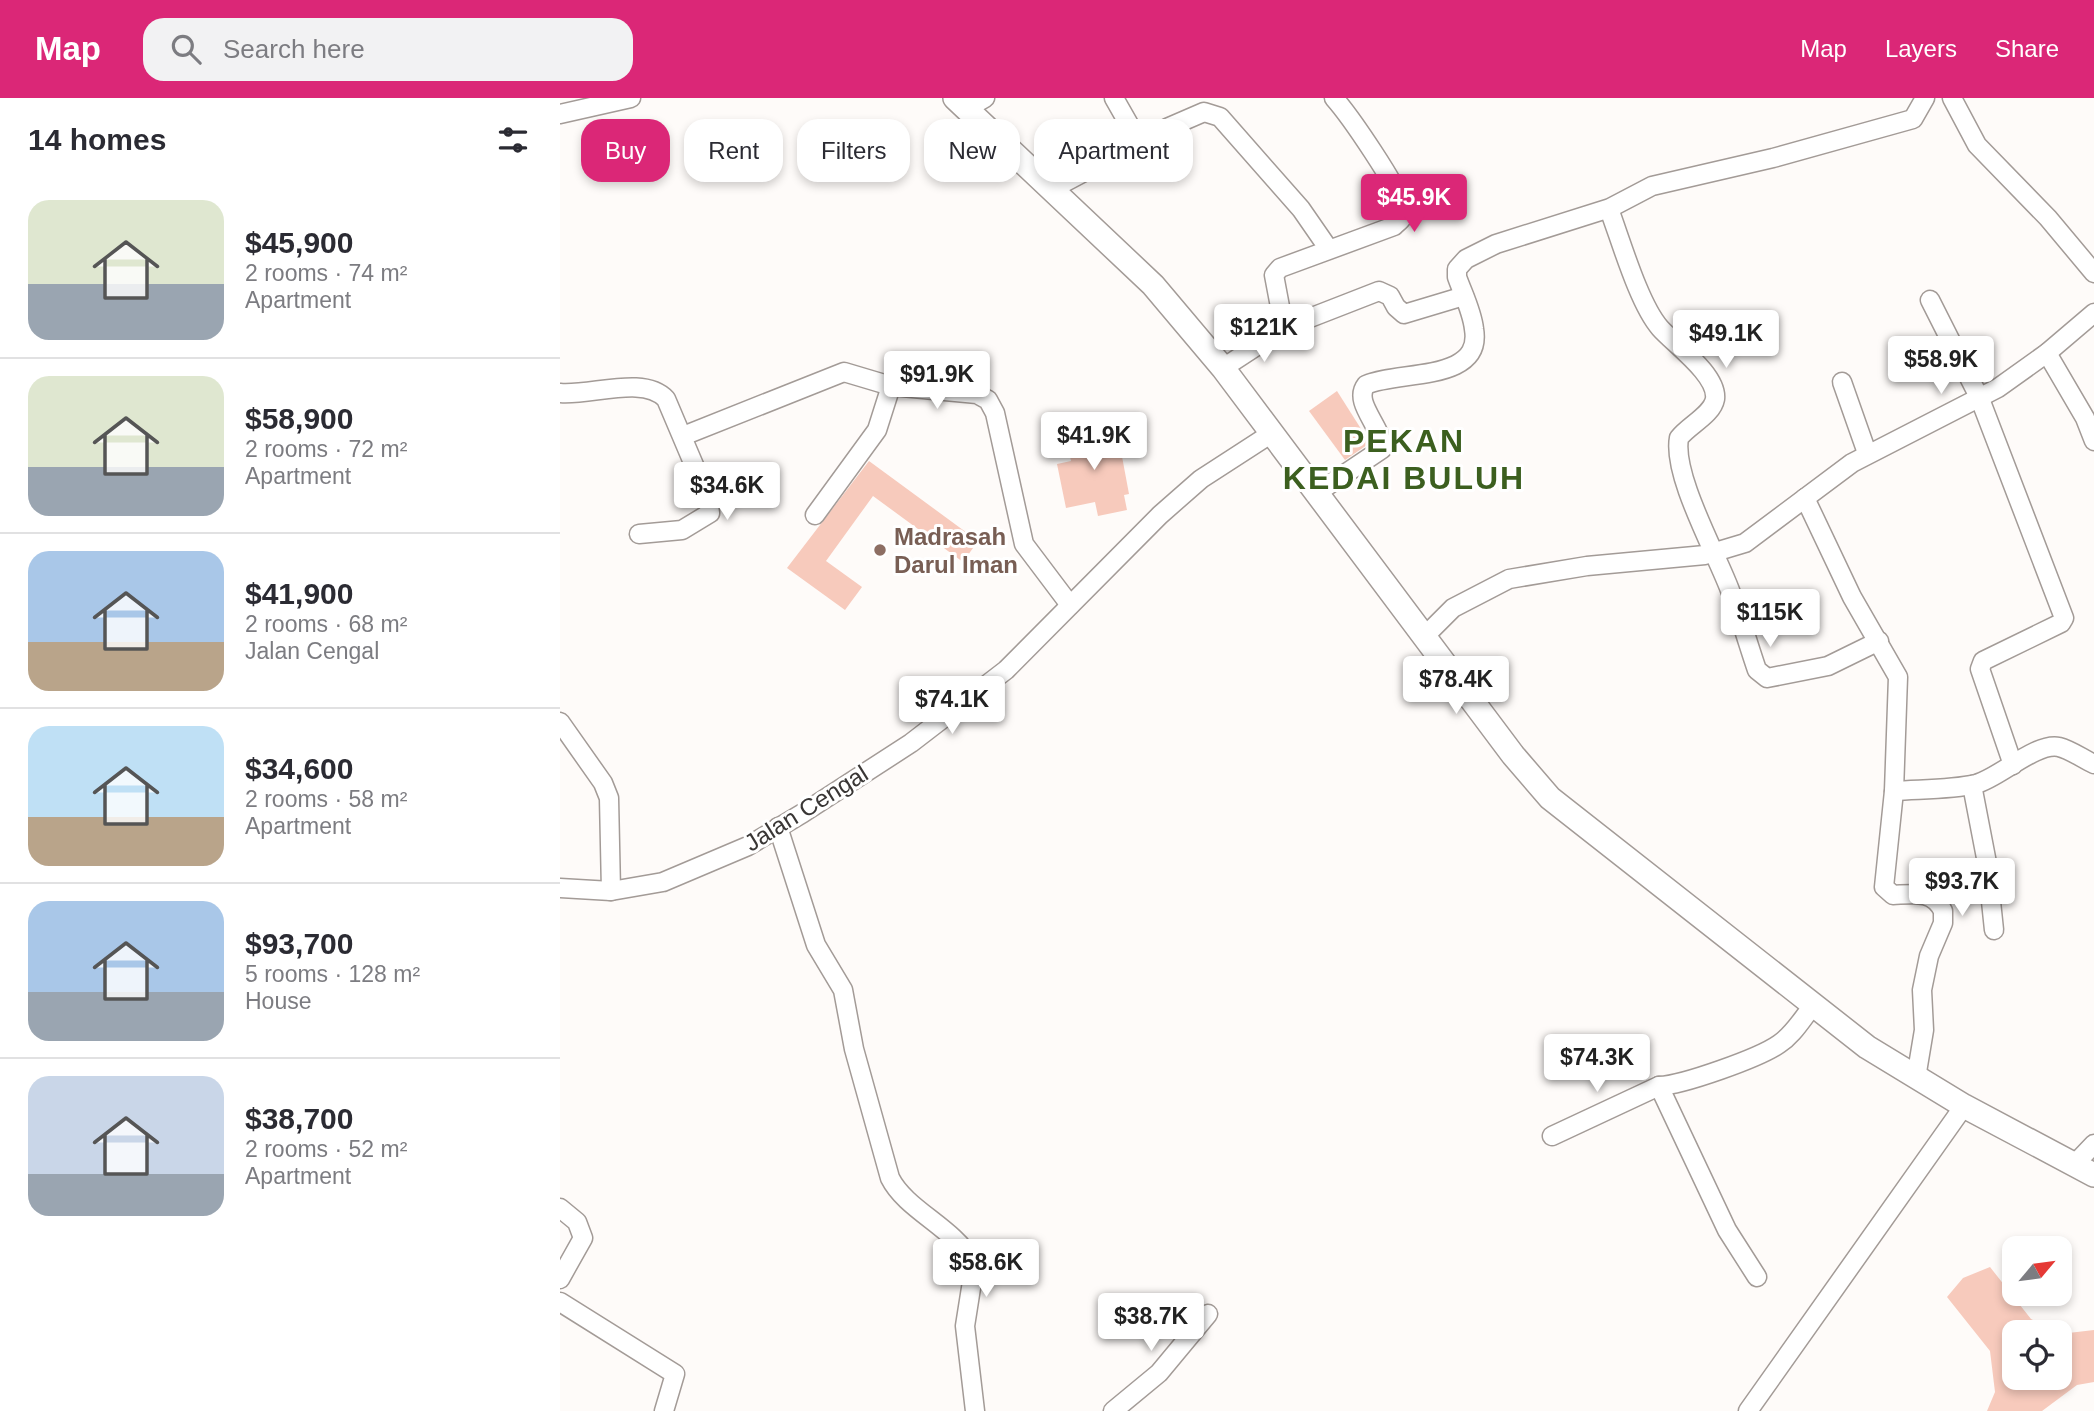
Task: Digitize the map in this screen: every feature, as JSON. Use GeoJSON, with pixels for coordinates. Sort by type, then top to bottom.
{"type":"FeatureCollection","features":[{"type":"Feature","properties":{"kind":"main road"},"geometry":{"type":"LineString","coordinates":[[969,102],[1052,189],[1153,285],[1223,368],[1315,494],[1550,798],[1812,1007],[1916,1078],[2073,1166],[2094,1175]]}},
{"type":"Feature","properties":{"kind":"street"},"geometry":{"type":"LineString","coordinates":[[560,114],[631,98]]}},
{"type":"Feature","properties":{"kind":"street"},"geometry":{"type":"LineString","coordinates":[[1114,98],[1126,119]]}},
{"type":"Feature","properties":{"kind":"street"},"geometry":{"type":"LineString","coordinates":[[1284,328],[1274,275],[1280,268],[1328,248],[1394,226],[1403,218],[1404,209],[1351,118],[1334,98]]}},
{"type":"Feature","properties":{"kind":"street"},"geometry":{"type":"LineString","coordinates":[[1315,494],[1382,449],[1380,434],[1362,400],[1362,391],[1366,385],[1375,381],[1444,369],[1466,359],[1475,337],[1457,269],[1466,258],[1496,244],[1609,209],[1662,183],[1785,155],[1913,118],[1925,98]]}},
{"type":"Feature","properties":{"kind":"street"},"geometry":{"type":"LineString","coordinates":[[1952,98],[1977,145],[2048,218],[2094,273]]}},
{"type":"Feature","properties":{"kind":"street"},"geometry":{"type":"LineString","coordinates":[[1189,119],[1204,112],[1220,117],[1301,209],[1328,248]]}},
{"type":"Feature","properties":{"kind":"street"},"geometry":{"type":"LineString","coordinates":[[1052,189],[1065,182]]}},
{"type":"Feature","properties":{"kind":"street"},"geometry":{"type":"LineString","coordinates":[[1609,209],[1651,316],[1700,367],[1714,390],[1715,400],[1709,411],[1685,430],[1677,447],[1712,554],[1731,592],[1756,670],[1762,676],[1776,677],[1828,666],[1879,642]]}},
{"type":"Feature","properties":{"kind":"street"},"geometry":{"type":"LineString","coordinates":[[1223,368],[1284,328],[1378,291],[1390,296],[1395,307],[1404,314],[1464,296]]}},
{"type":"Feature","properties":{"kind":"street"},"geometry":{"type":"LineString","coordinates":[[1930,300],[1980,399],[2064,618],[2061,623],[1983,661],[1980,669],[2012,765]]}},
{"type":"Feature","properties":{"kind":"street"},"geometry":{"type":"LineString","coordinates":[[1424,637],[1453,608],[1510,579],[1587,566],[1712,554],[1745,543],[1867,453],[1980,399],[2047,353],[2094,313]]}},
{"type":"Feature","properties":{"kind":"street"},"geometry":{"type":"LineString","coordinates":[[2047,353],[2085,418],[2094,442]]}},
{"type":"Feature","properties":{"kind":"street"},"geometry":{"type":"LineString","coordinates":[[683,436],[844,372],[891,386],[977,394],[988,400],[995,413],[1024,544],[1070,605]]}},
{"type":"Feature","properties":{"kind":"street"},"geometry":{"type":"LineString","coordinates":[[1842,382],[1867,453]]}},
{"type":"Feature","properties":{"kind":"street"},"geometry":{"type":"LineString","coordinates":[[815,514],[877,430],[891,386]]}},
{"type":"Feature","properties":{"kind":"street"},"geometry":{"type":"LineString","coordinates":[[560,393],[652,388],[666,399],[708,498],[710,513],[682,530],[639,534]]}},
{"type":"Feature","properties":{"kind":"street","name":"Jalan Cengal"},"geometry":{"type":"LineString","coordinates":[[560,888],[611,891],[663,882],[738,851],[922,735],[1006,670],[1160,514],[1201,479],[1272,433]]}},
{"type":"Feature","properties":{"kind":"street"},"geometry":{"type":"LineString","coordinates":[[1805,498],[1852,597],[1894,667],[1899,686],[1894,791],[1884,887],[1893,895],[1921,894],[1931,897],[1943,912],[1943,923],[1928,956],[1922,990],[1924,1030],[1916,1078]]}},
{"type":"Feature","properties":{"kind":"street"},"geometry":{"type":"LineString","coordinates":[[560,722],[603,783],[609,798],[611,891]]}},
{"type":"Feature","properties":{"kind":"street"},"geometry":{"type":"LineString","coordinates":[[1894,791],[1972,785],[1992,779],[2012,765],[2052,747],[2060,747],[2094,764]]}},
{"type":"Feature","properties":{"kind":"street"},"geometry":{"type":"LineString","coordinates":[[1972,785],[1987,863],[1994,929]]}},
{"type":"Feature","properties":{"kind":"street"},"geometry":{"type":"LineString","coordinates":[[778,827],[816,945],[843,990],[854,1049],[890,1178],[897,1189],[935,1221],[972,1261],[974,1269],[967,1296],[965,1326],[975,1411]]}},
{"type":"Feature","properties":{"kind":"street"},"geometry":{"type":"LineString","coordinates":[[1552,1136],[1659,1086],[1676,1084],[1769,1050],[1791,1033],[1812,1007]]}},
{"type":"Feature","properties":{"kind":"street"},"geometry":{"type":"LineString","coordinates":[[1659,1086],[1727,1230],[1757,1277]]}},
{"type":"Feature","properties":{"kind":"street"},"geometry":{"type":"LineString","coordinates":[[1748,1411],[1964,1106]]}},
{"type":"Feature","properties":{"kind":"street"},"geometry":{"type":"LineString","coordinates":[[2073,1166],[2094,1144]]}},
{"type":"Feature","properties":{"kind":"street"},"geometry":{"type":"LineString","coordinates":[[560,1208],[577,1222],[583,1238],[560,1279]]}},
{"type":"Feature","properties":{"kind":"street"},"geometry":{"type":"LineString","coordinates":[[560,1301],[674,1374],[664,1411]]}},
{"type":"Feature","properties":{"kind":"street"},"geometry":{"type":"LineString","coordinates":[[1112,1411],[1159,1373],[1208,1314]]}},
{"type":"Feature","properties":{"kind":"building"},"geometry":{"type":"Polygon","coordinates":[[[1337,391],[1370,443],[1345,460],[1309,411],[1337,391]]]}},
{"type":"Feature","properties":{"kind":"building"},"geometry":{"type":"Polygon","coordinates":[[[1109,426],[1111,437],[1118,435],[1129,494],[1124,495],[1127,510],[1098,516],[1095,502],[1066,508],[1057,464],[1071,461],[1065,434],[1109,426]]]}},
{"type":"Feature","properties":{"kind":"building"},"geometry":{"type":"Polygon","coordinates":[[[869,461],[978,541],[963,562],[873,496],[826,561],[862,587],[845,610],[787,568],[869,461]]]}},
{"type":"Feature","properties":{"kind":"building"},"geometry":{"type":"Polygon","coordinates":[[[1990,1267],[2002,1282],[2002,1306],[2021,1306],[2033,1320],[2002,1320],[2002,1390],[2070,1390],[2042,1411],[1987,1411],[1995,1392],[1990,1351],[1947,1297],[1963,1278],[1990,1267]]]}},
{"type":"Feature","properties":{"kind":"building"},"geometry":{"type":"Polygon","coordinates":[[[2094,1330],[2094,1382],[2072,1389],[2072,1333],[2094,1330]]]}},
{"type":"Feature","properties":{"kind":"place","name":"Madrasah Darul Iman"},"geometry":{"type":"Point","coordinates":[880,550]}},
{"type":"Feature","properties":{"kind":"district","name":"PEKAN KEDAI BULUH"},"geometry":{"type":"Point","coordinates":[1404,460]}}]}
